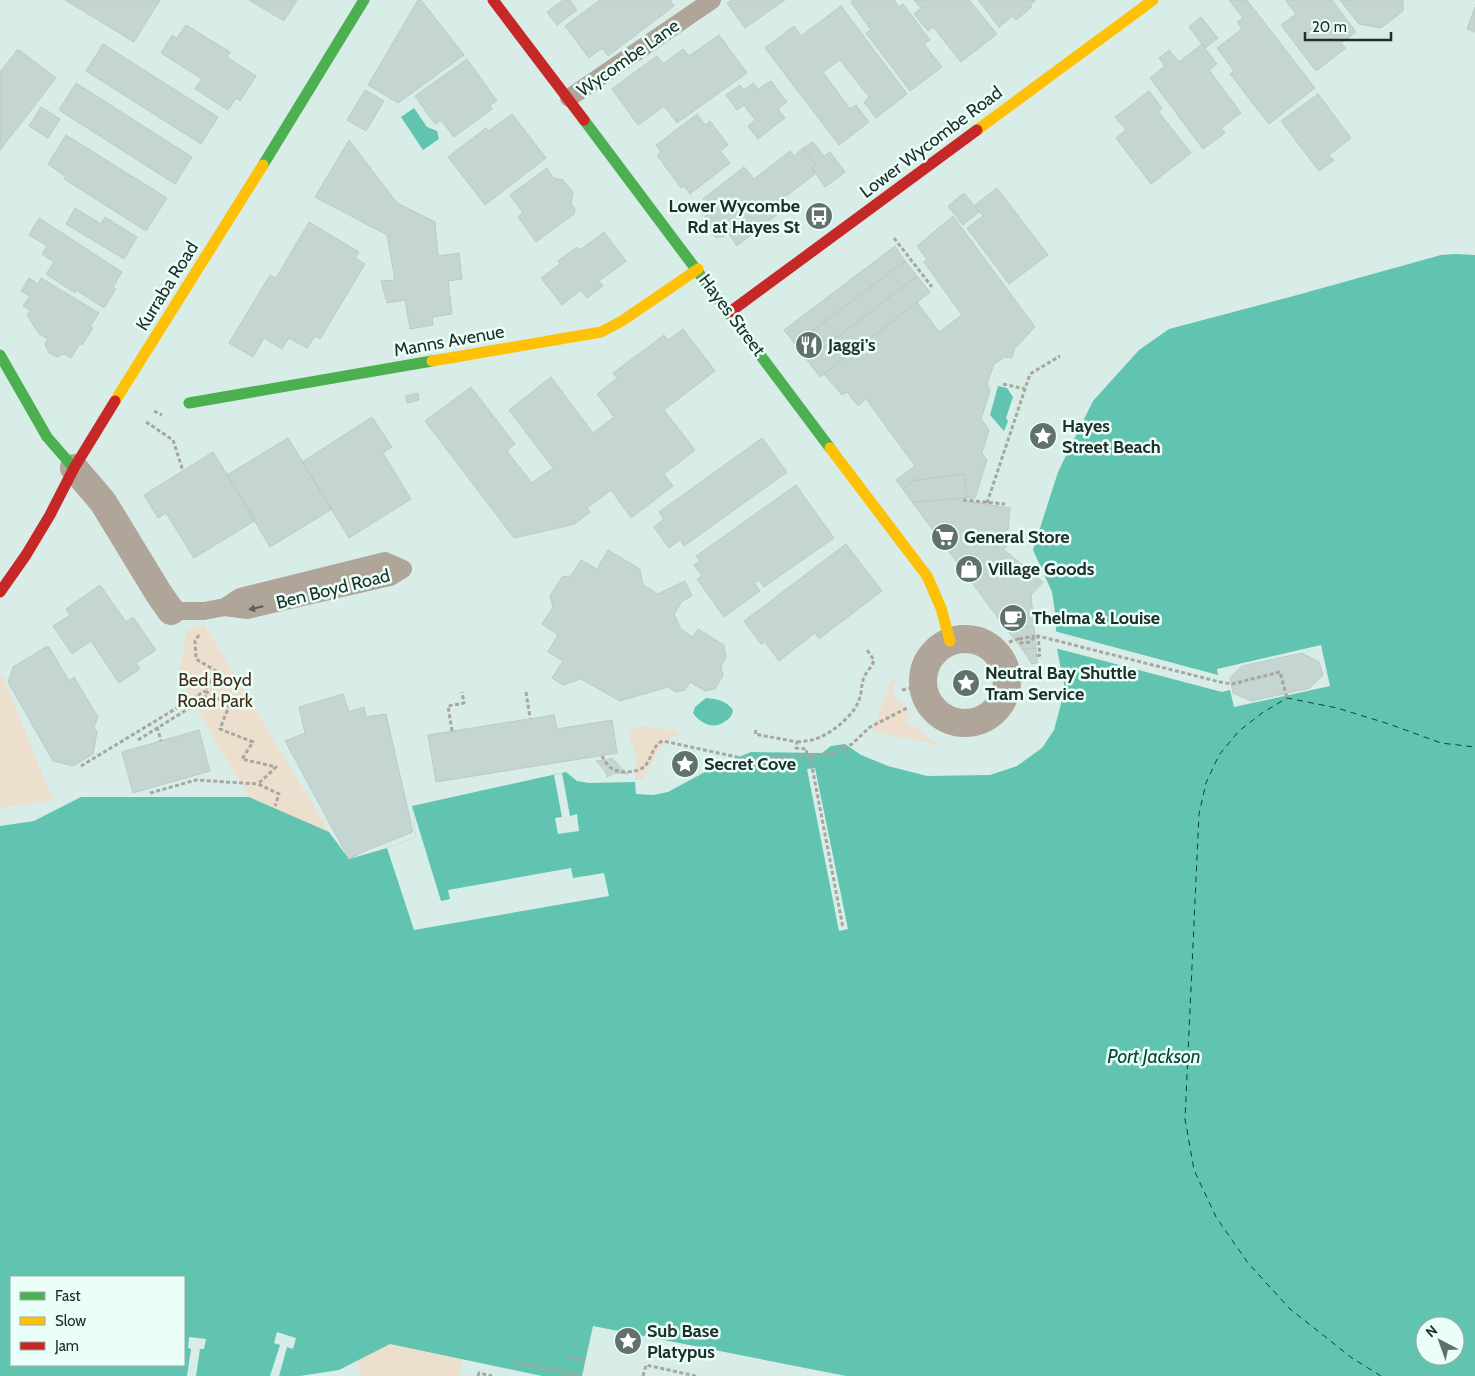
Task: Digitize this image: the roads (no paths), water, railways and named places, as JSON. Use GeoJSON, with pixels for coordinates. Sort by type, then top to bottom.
{"type":"FeatureCollection","features":[{"type":"Feature","properties":{"kind":"street","name":"Kurraba Road"},"geometry":{"type":"LineString","coordinates":[[0,592],[26,555],[50,515],[74,468],[364,0]]}},
{"type":"Feature","properties":{"kind":"street","name":"Hayes Street"},"geometry":{"type":"LineString","coordinates":[[493,0],[569,98],[927,576],[936,591],[950,641]]}},
{"type":"Feature","properties":{"kind":"street","name":"Lower Wycombe Road"},"geometry":{"type":"LineString","coordinates":[[730,312],[1153,0]]}},
{"type":"Feature","properties":{"kind":"street","name":"Manns Avenue"},"geometry":{"type":"LineString","coordinates":[[189,403],[601,332],[622,321],[698,270]]}},
{"type":"Feature","properties":{"kind":"street","name":"Ben Boyd Road"},"geometry":{"type":"LineString","coordinates":[[0,355],[40,426],[52,443],[103,502],[158,594],[171,611]]}},
{"type":"Feature","properties":{"kind":"street"},"geometry":{"type":"LineString","coordinates":[[972,640],[987,646],[999,657],[1005,667],[1007,678],[1006,691],[1002,702],[994,712],[983,720],[972,724],[959,724],[937,714],[924,694],[912,688],[923,673],[926,663],[932,654],[950,641],[972,640]]}},
{"type":"Feature","properties":{"kind":"lane","name":"Wycombe Lane"},"geometry":{"type":"LineString","coordinates":[[569,98],[712,0]]}},
{"type":"Feature","properties":{"kind":"lane","name":"Ben Boyd Road"},"geometry":{"type":"LineString","coordinates":[[171,611],[204,611],[225,607],[247,610],[390,577],[403,569],[385,561],[240,596],[225,607]]}},
{"type":"Feature","properties":{"kind":"water"},"geometry":{"type":"Polygon","coordinates":[[[414,108],[427,127],[437,131],[439,139],[423,150],[401,117],[414,108]]]}},
{"type":"Feature","properties":{"kind":"water","name":"Port Jackson"},"geometry":{"type":"Polygon","coordinates":[[[1441,255],[1475,255],[1475,1376],[846,1376],[593,1326],[582,1376],[542,1376],[390,1344],[339,1370],[300,1376],[0,1376],[0,826],[34,821],[81,797],[249,797],[329,832],[349,859],[416,837],[412,806],[566,772],[577,781],[589,783],[635,782],[636,794],[653,795],[668,792],[716,766],[751,752],[822,753],[831,746],[845,744],[861,755],[888,766],[927,776],[990,775],[1017,766],[1042,748],[1054,730],[1064,684],[1057,649],[1052,592],[1033,550],[1058,472],[1093,401],[1139,350],[1169,329],[1441,255]]]}},
{"type":"Feature","properties":{"kind":"water"},"geometry":{"type":"Polygon","coordinates":[[[998,386],[1007,388],[1013,397],[1004,431],[990,415],[998,386]]]}},
{"type":"Feature","properties":{"kind":"water"},"geometry":{"type":"Polygon","coordinates":[[[706,698],[728,704],[733,710],[730,717],[716,725],[707,724],[699,720],[693,713],[695,707],[706,698]]]}},
{"type":"Feature","properties":{"kind":"place","name":"Lower Wycombe Rd at Hayes St"},"geometry":{"type":"Point","coordinates":[819,216]}},
{"type":"Feature","properties":{"kind":"place","name":"Jaggi's"},"geometry":{"type":"Point","coordinates":[809,345]}},
{"type":"Feature","properties":{"kind":"place","name":"Hayes Street Beach"},"geometry":{"type":"Point","coordinates":[1043,436]}},
{"type":"Feature","properties":{"kind":"place","name":"General Store"},"geometry":{"type":"Point","coordinates":[945,537]}},
{"type":"Feature","properties":{"kind":"place","name":"Village Goods"},"geometry":{"type":"Point","coordinates":[969,569]}},
{"type":"Feature","properties":{"kind":"place","name":"Thelma & Louise"},"geometry":{"type":"Point","coordinates":[1013,618]}},
{"type":"Feature","properties":{"kind":"place","name":"Neutral Bay Shuttle Tram Service"},"geometry":{"type":"Point","coordinates":[966,683]}},
{"type":"Feature","properties":{"kind":"place","name":"Secret Cove"},"geometry":{"type":"Point","coordinates":[685,764]}},
{"type":"Feature","properties":{"kind":"place","name":"Sub Base Platypus"},"geometry":{"type":"Point","coordinates":[628,1341]}},
{"type":"Feature","properties":{"kind":"park label","name":"Bed Boyd Road Park"},"geometry":{"type":"Point","coordinates":[215,690]}}]}
